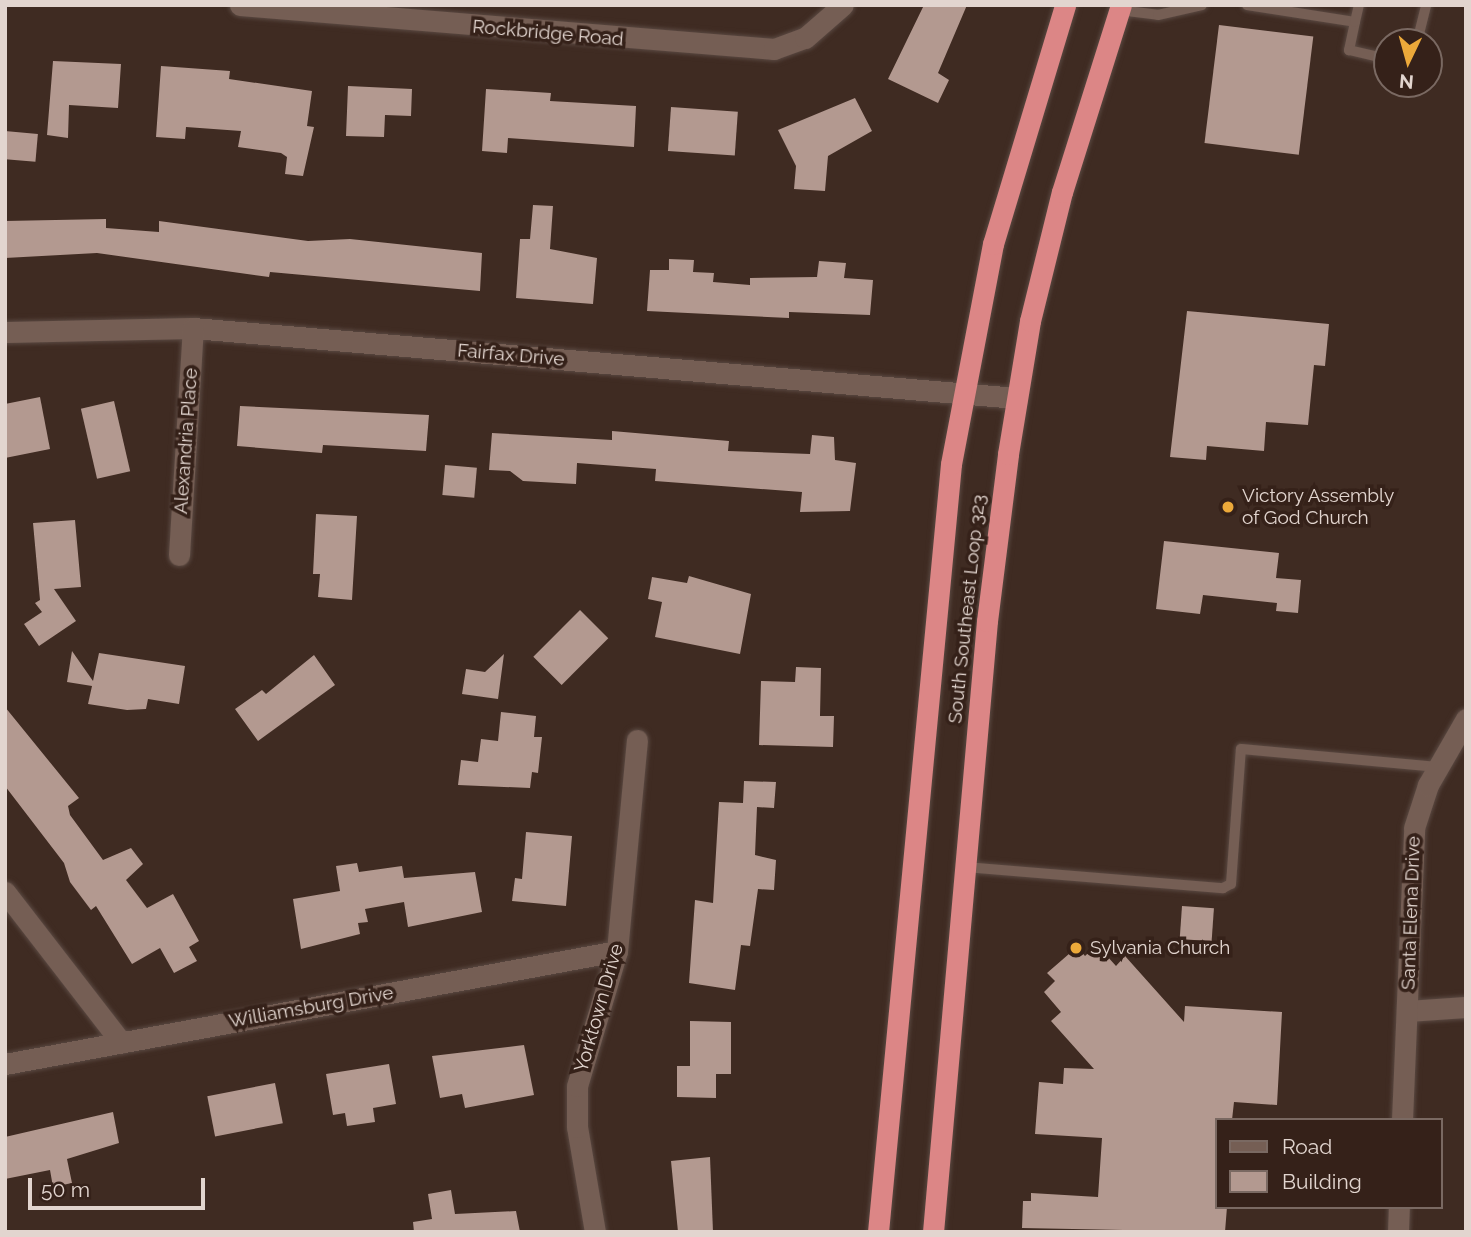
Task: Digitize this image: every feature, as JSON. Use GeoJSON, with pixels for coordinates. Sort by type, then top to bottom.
{"type":"FeatureCollection","features":[{"type":"Feature","properties":{"kind":"highway","name":"South Southeast Loop 323"},"geometry":{"type":"LineString","coordinates":[[878,1232],[942,546],[964,393],[1010,179],[1065,5]]}},
{"type":"Feature","properties":{"kind":"highway","name":"South Southeast Loop 323"},"geometry":{"type":"LineString","coordinates":[[933,1232],[987,621],[1017,398],[1062,192],[1120,8]]}},
{"type":"Feature","properties":{"kind":"street","name":"Rockbridge Road"},"geometry":{"type":"LineString","coordinates":[[240,5],[774,49],[805,38],[843,5]]}},
{"type":"Feature","properties":{"kind":"street","name":"Fairfax Drive"},"geometry":{"type":"LineString","coordinates":[[5,332],[194,328],[1017,398]]}},
{"type":"Feature","properties":{"kind":"street","name":"Alexandria Place"},"geometry":{"type":"LineString","coordinates":[[179,555],[194,328]]}},
{"type":"Feature","properties":{"kind":"street","name":"Santa Elena Drive"},"geometry":{"type":"LineString","coordinates":[[1402,1118],[1414,828],[1438,767],[1466,719]]}},
{"type":"Feature","properties":{"kind":"street","name":"Yorktown Drive"},"geometry":{"type":"LineString","coordinates":[[595,1232],[577,1128],[577,1086],[617,951],[637,740]]}},
{"type":"Feature","properties":{"kind":"street"},"geometry":{"type":"LineString","coordinates":[[5,892],[121,1042]]}},
{"type":"Feature","properties":{"kind":"street","name":"Williamsburg Drive"},"geometry":{"type":"LineString","coordinates":[[5,1064],[617,951]]}},
{"type":"Feature","properties":{"kind":"street"},"geometry":{"type":"LineString","coordinates":[[1407,1012],[1466,1007]]}},
{"type":"Feature","properties":{"kind":"street"},"geometry":{"type":"LineString","coordinates":[[1398,1232],[1399,1209]]}},
{"type":"Feature","properties":{"kind":"lane"},"geometry":{"type":"LineString","coordinates":[[1120,8],[1158,15],[1202,5]]}},
{"type":"Feature","properties":{"kind":"lane"},"geometry":{"type":"LineString","coordinates":[[1247,5],[1355,22]]}},
{"type":"Feature","properties":{"kind":"lane"},"geometry":{"type":"LineString","coordinates":[[1359,5],[1349,50],[1373,56]]}},
{"type":"Feature","properties":{"kind":"lane"},"geometry":{"type":"LineString","coordinates":[[1420,28],[1426,5]]}},
{"type":"Feature","properties":{"kind":"lane"},"geometry":{"type":"LineString","coordinates":[[965,867],[1223,888],[1231,884],[1241,749],[1438,767]]}},
{"type":"Feature","properties":{"kind":"building"},"geometry":{"type":"Polygon","coordinates":[[[924,5],[967,5],[938,73],[949,80],[938,103],[888,79],[924,5]]]}},
{"type":"Feature","properties":{"kind":"building"},"geometry":{"type":"Polygon","coordinates":[[[1219,25],[1313,37],[1299,155],[1204,143],[1219,25]]]}},
{"type":"Feature","properties":{"kind":"building"},"geometry":{"type":"Polygon","coordinates":[[[53,61],[121,64],[118,108],[69,105],[68,138],[47,135],[53,61]]]}},
{"type":"Feature","properties":{"kind":"building"},"geometry":{"type":"Polygon","coordinates":[[[161,66],[230,71],[229,79],[312,91],[307,126],[314,127],[303,176],[285,174],[287,157],[281,153],[238,147],[241,131],[186,127],[185,139],[156,137],[161,66]]]}},
{"type":"Feature","properties":{"kind":"building"},"geometry":{"type":"Polygon","coordinates":[[[348,86],[412,89],[411,116],[385,115],[384,137],[346,136],[348,86]]]}},
{"type":"Feature","properties":{"kind":"building"},"geometry":{"type":"Polygon","coordinates":[[[486,89],[551,93],[550,101],[636,106],[634,147],[508,138],[507,153],[482,151],[486,89]]]}},
{"type":"Feature","properties":{"kind":"building"},"geometry":{"type":"Polygon","coordinates":[[[855,98],[872,131],[828,156],[825,191],[794,189],[796,166],[778,130],[855,98]]]}},
{"type":"Feature","properties":{"kind":"building"},"geometry":{"type":"Polygon","coordinates":[[[671,107],[738,112],[735,156],[668,151],[671,107]]]}},
{"type":"Feature","properties":{"kind":"building"},"geometry":{"type":"Polygon","coordinates":[[[5,131],[38,134],[35,162],[5,159],[5,131]]]}},
{"type":"Feature","properties":{"kind":"building"},"geometry":{"type":"Polygon","coordinates":[[[533,205],[553,206],[550,249],[597,258],[593,304],[516,298],[520,239],[530,239],[533,205]]]}},
{"type":"Feature","properties":{"kind":"building"},"geometry":{"type":"Polygon","coordinates":[[[106,219],[106,228],[159,232],[159,221],[308,241],[350,239],[482,253],[480,291],[270,272],[269,277],[97,253],[5,258],[5,221],[106,219]]]}},
{"type":"Feature","properties":{"kind":"building"},"geometry":{"type":"Polygon","coordinates":[[[669,259],[694,260],[693,272],[714,273],[713,282],[750,285],[750,278],[817,277],[819,261],[846,263],[844,278],[873,280],[870,315],[789,312],[789,318],[647,311],[650,270],[669,270],[669,259]]]}},
{"type":"Feature","properties":{"kind":"building"},"geometry":{"type":"Polygon","coordinates":[[[1187,311],[1329,324],[1325,366],[1314,365],[1308,425],[1266,422],[1264,451],[1207,446],[1206,460],[1170,457],[1187,311]]]}},
{"type":"Feature","properties":{"kind":"building"},"geometry":{"type":"Polygon","coordinates":[[[40,397],[50,449],[5,458],[5,404],[40,397]]]}},
{"type":"Feature","properties":{"kind":"building"},"geometry":{"type":"Polygon","coordinates":[[[114,401],[130,471],[97,479],[81,409],[114,401]]]}},
{"type":"Feature","properties":{"kind":"building"},"geometry":{"type":"Polygon","coordinates":[[[240,406],[429,415],[426,451],[323,445],[322,453],[237,446],[240,406]]]}},
{"type":"Feature","properties":{"kind":"building"},"geometry":{"type":"Polygon","coordinates":[[[612,431],[729,441],[728,451],[810,454],[812,435],[834,437],[835,460],[856,463],[850,511],[800,512],[802,492],[655,481],[656,469],[577,463],[576,484],[523,481],[510,471],[489,470],[492,433],[612,440],[612,431]]]}},
{"type":"Feature","properties":{"kind":"building"},"geometry":{"type":"Polygon","coordinates":[[[445,465],[477,468],[474,498],[442,495],[445,465]]]}},
{"type":"Feature","properties":{"kind":"building"},"geometry":{"type":"Polygon","coordinates":[[[316,514],[357,516],[352,600],[318,597],[320,574],[313,574],[316,514]]]}},
{"type":"Feature","properties":{"kind":"building"},"geometry":{"type":"Polygon","coordinates":[[[75,520],[81,587],[54,589],[76,621],[39,646],[24,624],[42,612],[35,603],[40,600],[33,523],[75,520]]]}},
{"type":"Feature","properties":{"kind":"building"},"geometry":{"type":"Polygon","coordinates":[[[1164,541],[1279,553],[1276,578],[1301,580],[1298,613],[1276,611],[1277,603],[1203,595],[1200,614],[1156,609],[1164,541]]]}},
{"type":"Feature","properties":{"kind":"building"},"geometry":{"type":"Polygon","coordinates":[[[689,576],[751,594],[740,654],[655,637],[662,602],[648,599],[652,577],[687,583],[689,576]]]}},
{"type":"Feature","properties":{"kind":"building"},"geometry":{"type":"Polygon","coordinates":[[[580,610],[608,638],[562,685],[533,657],[580,610]]]}},
{"type":"Feature","properties":{"kind":"building"},"geometry":{"type":"Polygon","coordinates":[[[72,651],[93,681],[99,653],[185,666],[179,704],[148,699],[146,709],[127,710],[88,704],[92,686],[67,682],[72,651]]]}},
{"type":"Feature","properties":{"kind":"building"},"geometry":{"type":"Polygon","coordinates":[[[504,654],[498,699],[462,694],[466,669],[485,672],[504,654]]]}},
{"type":"Feature","properties":{"kind":"building"},"geometry":{"type":"Polygon","coordinates":[[[314,655],[335,685],[258,741],[235,709],[262,690],[266,694],[314,655]]]}},
{"type":"Feature","properties":{"kind":"building"},"geometry":{"type":"Polygon","coordinates":[[[796,667],[821,668],[820,716],[834,716],[833,747],[759,745],[761,681],[795,682],[796,667]]]}},
{"type":"Feature","properties":{"kind":"building"},"geometry":{"type":"Polygon","coordinates":[[[5,707],[79,798],[68,806],[70,815],[103,860],[131,848],[143,864],[126,880],[147,908],[173,894],[199,941],[189,947],[197,961],[174,973],[160,948],[132,964],[96,906],[91,910],[70,882],[64,863],[5,786],[5,707]]]}},
{"type":"Feature","properties":{"kind":"building"},"geometry":{"type":"Polygon","coordinates":[[[501,712],[536,716],[534,737],[542,737],[538,773],[532,772],[530,788],[458,785],[461,760],[478,762],[481,739],[498,741],[501,712]]]}},
{"type":"Feature","properties":{"kind":"building"},"geometry":{"type":"Polygon","coordinates":[[[744,781],[776,782],[774,808],[757,807],[755,855],[776,860],[774,890],[758,889],[750,946],[741,945],[735,990],[689,983],[695,900],[713,903],[719,802],[743,803],[744,781]]]}},
{"type":"Feature","properties":{"kind":"building"},"geometry":{"type":"Polygon","coordinates":[[[526,832],[572,836],[566,906],[512,901],[515,878],[522,879],[526,832]]]}},
{"type":"Feature","properties":{"kind":"building"},"geometry":{"type":"Polygon","coordinates":[[[357,863],[359,872],[402,866],[404,878],[475,872],[482,912],[408,927],[404,902],[365,909],[368,922],[358,923],[360,934],[301,949],[293,899],[340,891],[336,866],[357,863]]]}},
{"type":"Feature","properties":{"kind":"building"},"geometry":{"type":"Polygon","coordinates":[[[1182,906],[1214,908],[1212,941],[1180,939],[1182,906]]]}},
{"type":"Feature","properties":{"kind":"building"},"geometry":{"type":"Polygon","coordinates":[[[1097,945],[1116,966],[1125,956],[1184,1022],[1185,1006],[1282,1012],[1277,1105],[1234,1102],[1232,1118],[1216,1118],[1216,1209],[1227,1209],[1225,1232],[1022,1228],[1023,1201],[1031,1201],[1031,1193],[1098,1197],[1102,1138],[1035,1134],[1039,1082],[1063,1084],[1064,1068],[1094,1069],[1051,1021],[1061,1012],[1044,992],[1055,981],[1047,973],[1077,947],[1085,956],[1097,945]]]}},
{"type":"Feature","properties":{"kind":"building"},"geometry":{"type":"Polygon","coordinates":[[[690,1021],[731,1022],[731,1074],[716,1074],[716,1098],[677,1097],[677,1066],[690,1066],[690,1021]]]}},
{"type":"Feature","properties":{"kind":"building"},"geometry":{"type":"Polygon","coordinates":[[[524,1045],[534,1095],[465,1108],[462,1094],[440,1098],[432,1056],[524,1045]]]}},
{"type":"Feature","properties":{"kind":"building"},"geometry":{"type":"Polygon","coordinates":[[[389,1064],[396,1104],[373,1108],[375,1122],[347,1126],[345,1113],[333,1115],[326,1074],[389,1064]]]}},
{"type":"Feature","properties":{"kind":"building"},"geometry":{"type":"Polygon","coordinates":[[[275,1083],[283,1123],[215,1136],[207,1096],[275,1083]]]}},
{"type":"Feature","properties":{"kind":"building"},"geometry":{"type":"Polygon","coordinates":[[[113,1112],[119,1143],[67,1159],[72,1183],[53,1187],[50,1170],[5,1179],[5,1137],[113,1112]]]}},
{"type":"Feature","properties":{"kind":"building"},"geometry":{"type":"Polygon","coordinates":[[[710,1157],[713,1232],[678,1232],[671,1161],[710,1157]]]}},
{"type":"Feature","properties":{"kind":"building"},"geometry":{"type":"Polygon","coordinates":[[[451,1190],[455,1214],[516,1211],[520,1232],[414,1232],[413,1222],[432,1219],[428,1194],[451,1190]]]}},
{"type":"Feature","properties":{"kind":"place","name":"Victory Assembly of God Church"},"geometry":{"type":"Point","coordinates":[1228,507]}},
{"type":"Feature","properties":{"kind":"place","name":"Sylvania Church"},"geometry":{"type":"Point","coordinates":[1076,948]}}]}
